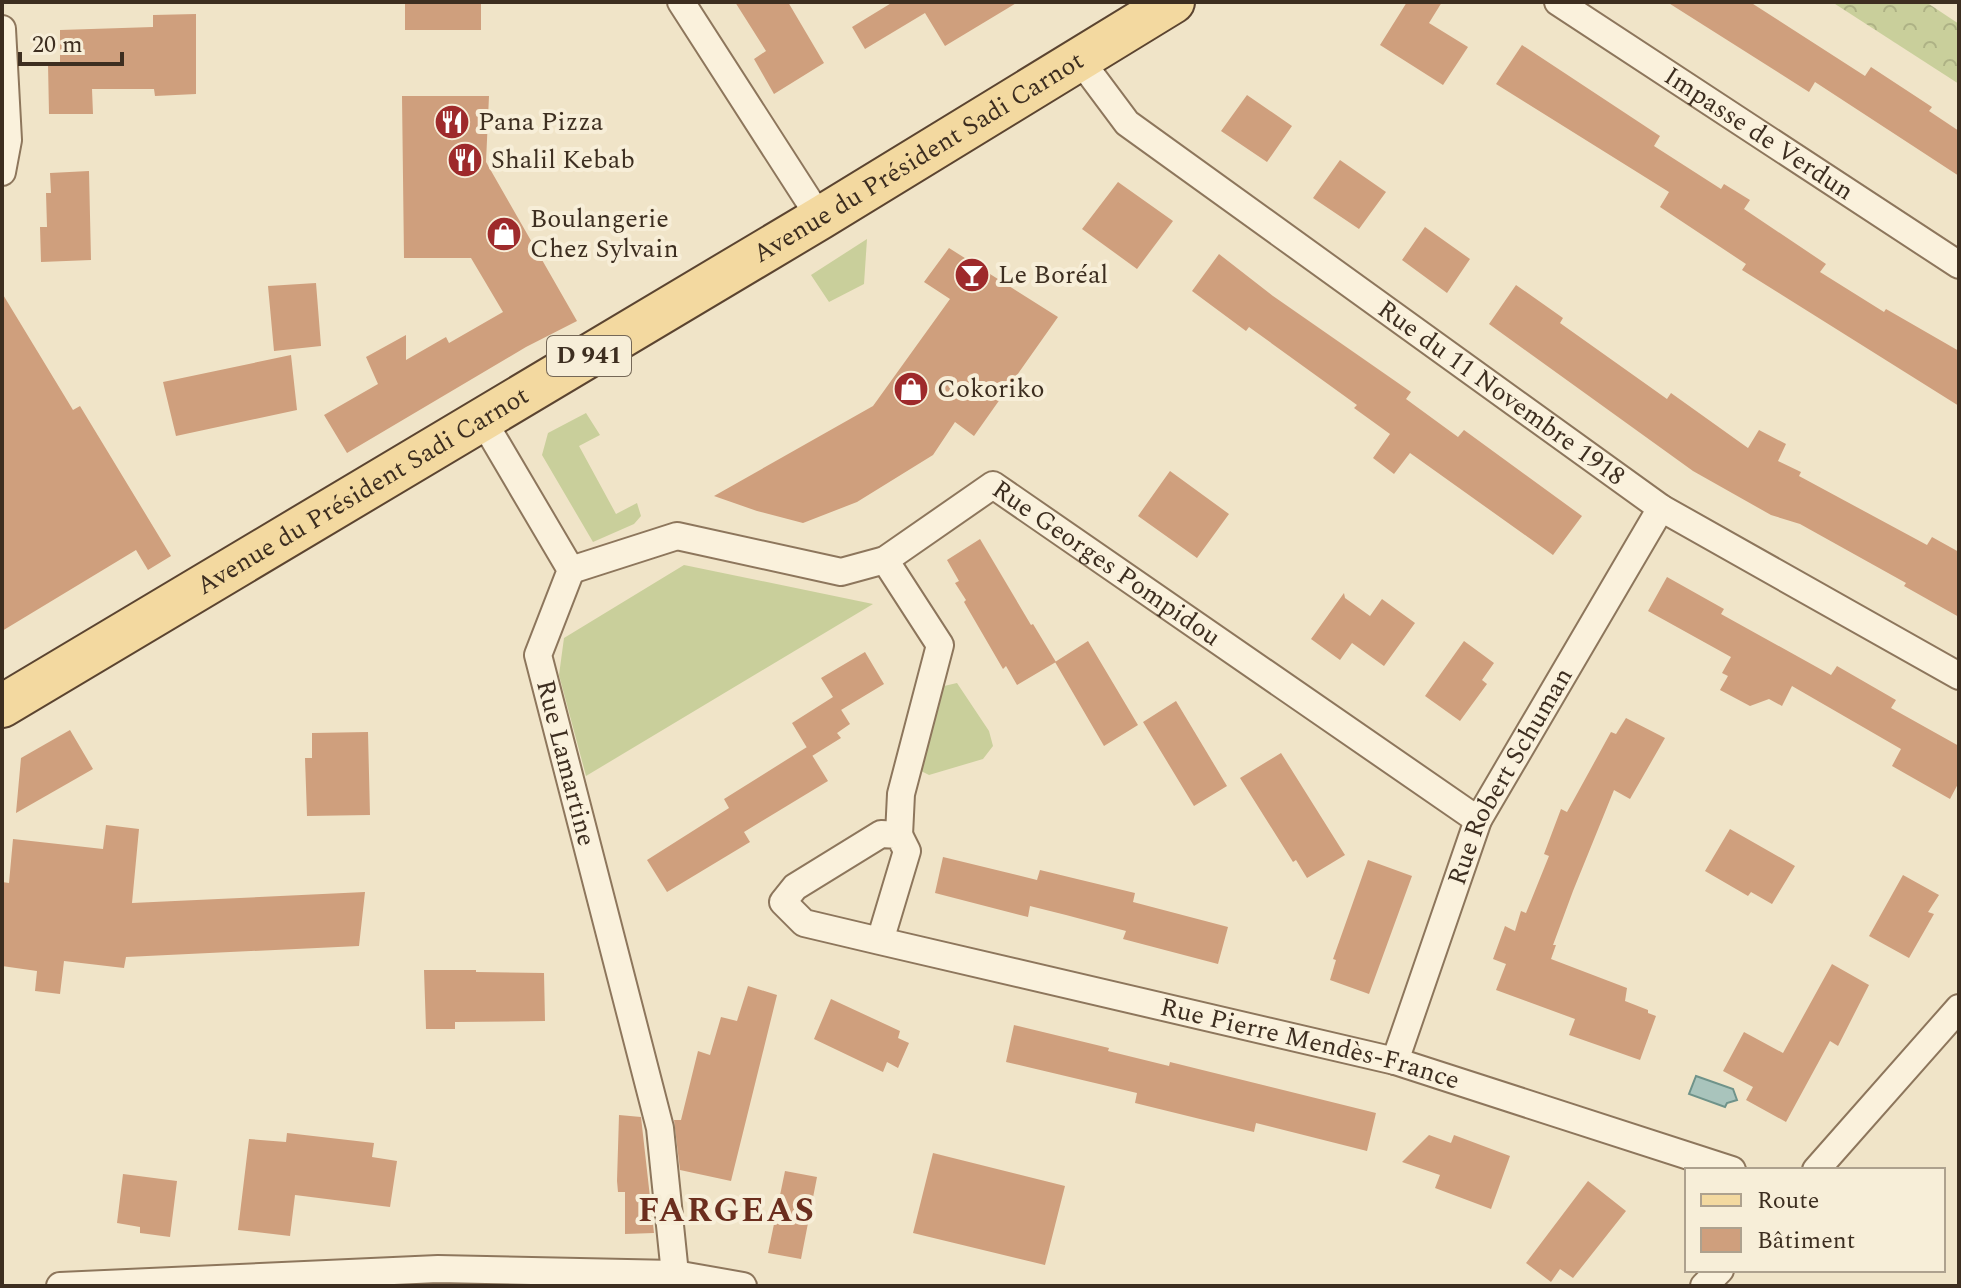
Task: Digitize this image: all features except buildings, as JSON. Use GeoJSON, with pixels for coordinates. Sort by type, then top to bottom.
{"type":"FeatureCollection","features":[{"type":"Feature","properties":{"kind":"main road","name":"Avenue du Président Sadi Carnot"},"geometry":{"type":"LineString","coordinates":[[2,706],[820,218],[1173,2]]}},
{"type":"Feature","properties":{"kind":"street"},"geometry":{"type":"LineString","coordinates":[[681,2],[820,218]]}},
{"type":"Feature","properties":{"kind":"street","name":"Impasse de Verdun"},"geometry":{"type":"LineString","coordinates":[[1558,2],[1959,265]]}},
{"type":"Feature","properties":{"kind":"street"},"geometry":{"type":"LineString","coordinates":[[2,29],[8,140],[2,172]]}},
{"type":"Feature","properties":{"kind":"street","name":"Rue du 11 Novembre 1918"},"geometry":{"type":"LineString","coordinates":[[1080,60],[1127,123],[1661,508],[1959,676]]}},
{"type":"Feature","properties":{"kind":"street"},"geometry":{"type":"LineString","coordinates":[[482,419],[571,570]]}},
{"type":"Feature","properties":{"kind":"street","name":"Rue Georges Pompidou"},"geometry":{"type":"LineString","coordinates":[[571,570],[677,536],[841,572],[885,560],[993,485],[1478,820]]}},
{"type":"Feature","properties":{"kind":"street","name":"Rue Robert Schuman"},"geometry":{"type":"LineString","coordinates":[[1395,1061],[1478,820],[1661,508]]}},
{"type":"Feature","properties":{"kind":"street"},"geometry":{"type":"LineString","coordinates":[[880,941],[907,851],[899,835],[901,794],[940,645],[885,560]]}},
{"type":"Feature","properties":{"kind":"street","name":"Rue Lamartine"},"geometry":{"type":"LineString","coordinates":[[571,570],[538,655],[660,1128],[675,1274]]}},
{"type":"Feature","properties":{"kind":"street","name":"Rue Pierre Mendès-France"},"geometry":{"type":"LineString","coordinates":[[899,835],[881,834],[795,887],[783,902],[804,923],[1395,1061],[1726,1168]]}},
{"type":"Feature","properties":{"kind":"street"},"geometry":{"type":"LineString","coordinates":[[1818,1168],[1959,1008]]}},
{"type":"Feature","properties":{"kind":"street"},"geometry":{"type":"LineString","coordinates":[[60,1286],[407,1278],[605,1279],[675,1274],[743,1286]]}},
{"type":"Feature","properties":{"kind":"green space"},"geometry":{"type":"Polygon","coordinates":[[[1832,2],[1926,2],[1959,24],[1959,84],[1832,2]]]}},
{"type":"Feature","properties":{"kind":"green space"},"geometry":{"type":"Polygon","coordinates":[[[867,239],[864,284],[829,302],[811,275],[867,239]]]}},
{"type":"Feature","properties":{"kind":"green space"},"geometry":{"type":"Polygon","coordinates":[[[586,413],[600,435],[579,446],[616,514],[637,503],[641,516],[634,524],[593,542],[542,455],[548,433],[586,413]]]}},
{"type":"Feature","properties":{"kind":"green space"},"geometry":{"type":"Polygon","coordinates":[[[684,565],[873,604],[586,776],[559,675],[564,638],[684,565]]]}},
{"type":"Feature","properties":{"kind":"green space"},"geometry":{"type":"Polygon","coordinates":[[[957,683],[989,731],[993,746],[983,759],[929,775],[919,770],[939,692],[944,686],[957,683]]]}},
{"type":"Feature","properties":{"kind":"water"},"geometry":{"type":"Polygon","coordinates":[[[1696,1076],[1733,1089],[1737,1100],[1727,1103],[1725,1107],[1689,1094],[1696,1076]]]}},
{"type":"Feature","properties":{"kind":"place","name":"Pana Pizza"},"geometry":{"type":"Point","coordinates":[452,122]}},
{"type":"Feature","properties":{"kind":"place","name":"Shalil Kebab"},"geometry":{"type":"Point","coordinates":[465,160]}},
{"type":"Feature","properties":{"kind":"place","name":"Boulangerie Chez Sylvain"},"geometry":{"type":"Point","coordinates":[504,234]}},
{"type":"Feature","properties":{"kind":"place","name":"Le Boréal"},"geometry":{"type":"Point","coordinates":[972,275]}},
{"type":"Feature","properties":{"kind":"place","name":"Cokoriko"},"geometry":{"type":"Point","coordinates":[911,389]}},
{"type":"Feature","properties":{"kind":"district","name":"FARGEAS"},"geometry":{"type":"Point","coordinates":[727,1211]}}]}
